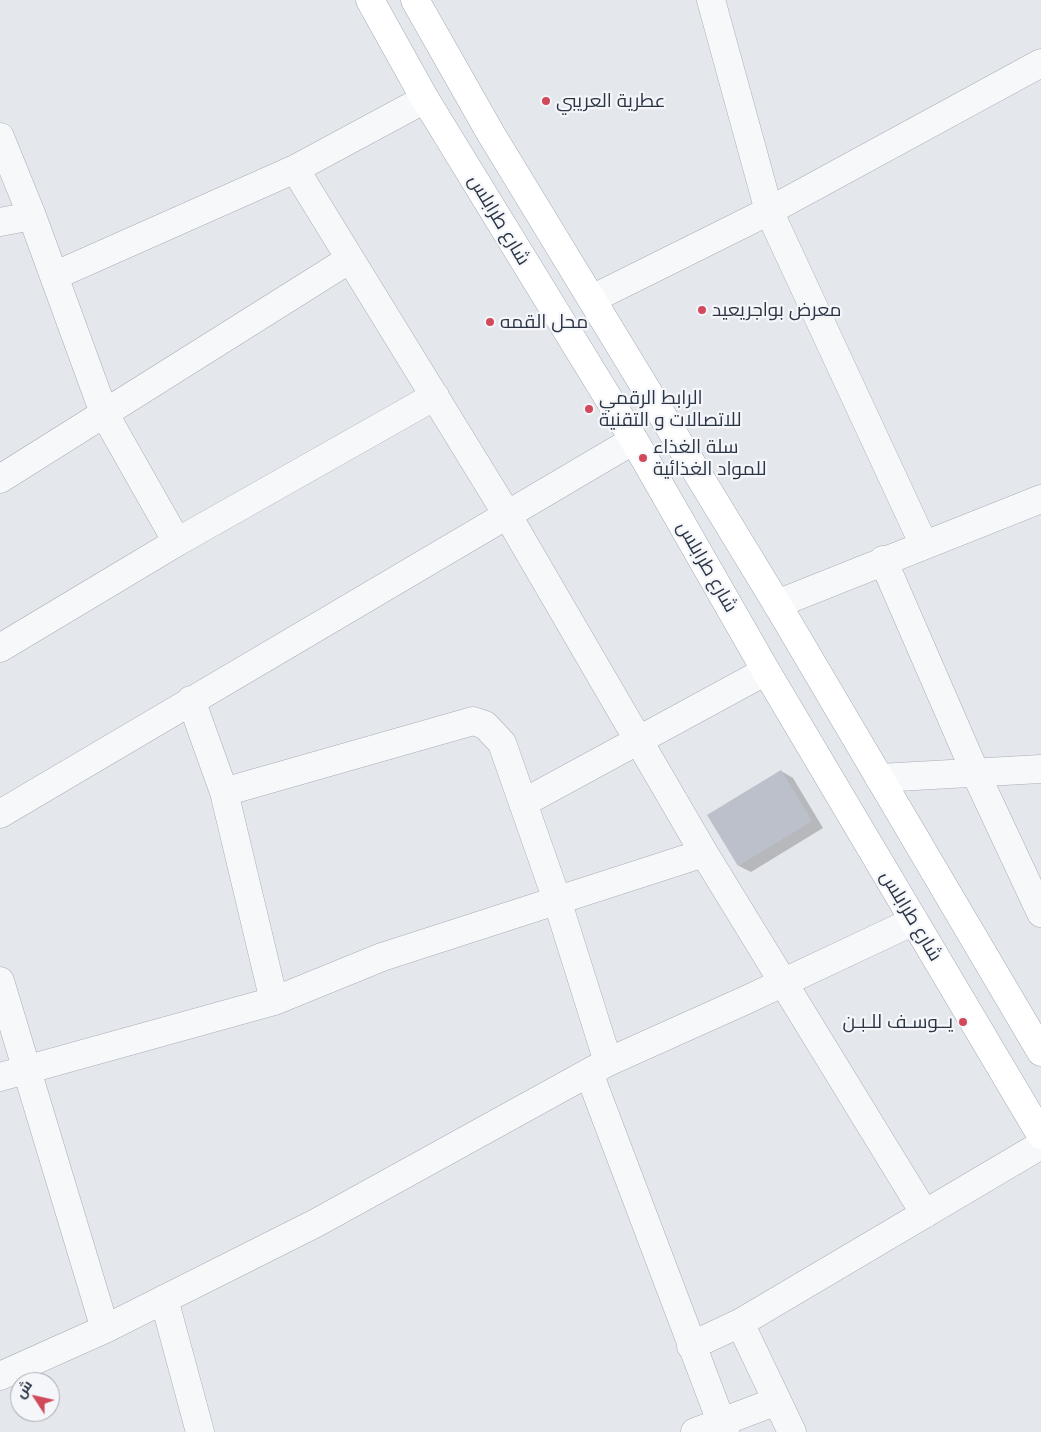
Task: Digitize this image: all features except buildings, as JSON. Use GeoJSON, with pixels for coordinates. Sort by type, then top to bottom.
{"type":"FeatureCollection","features":[{"type":"Feature","properties":{"kind":"main road","name":"شارع طرابلس"},"geometry":{"type":"LineString","coordinates":[[370,0],[425,99],[634,440],[766,671],[1041,1135]]}},
{"type":"Feature","properties":{"kind":"main road","name":"شارع طرابلس"},"geometry":{"type":"LineString","coordinates":[[415,0],[491,134],[777,604],[1041,1052]]}},
{"type":"Feature","properties":{"kind":"street"},"geometry":{"type":"LineString","coordinates":[[711,0],[769,211],[924,545]]}},
{"type":"Feature","properties":{"kind":"street"},"geometry":{"type":"LineString","coordinates":[[592,299],[769,211],[1041,63]]}},
{"type":"Feature","properties":{"kind":"street"},"geometry":{"type":"LineString","coordinates":[[54,276],[295,169],[425,99]]}},
{"type":"Feature","properties":{"kind":"street"},"geometry":{"type":"LineString","coordinates":[[0,137],[32,216],[104,414],[176,542]]}},
{"type":"Feature","properties":{"kind":"street"},"geometry":{"type":"LineString","coordinates":[[295,169],[508,516],[704,853],[925,1214]]}},
{"type":"Feature","properties":{"kind":"street"},"geometry":{"type":"LineString","coordinates":[[0,222],[32,216]]}},
{"type":"Feature","properties":{"kind":"street"},"geometry":{"type":"LineString","coordinates":[[0,479],[350,259]]}},
{"type":"Feature","properties":{"kind":"street"},"geometry":{"type":"LineString","coordinates":[[0,648],[176,542],[435,396]]}},
{"type":"Feature","properties":{"kind":"street"},"geometry":{"type":"LineString","coordinates":[[0,814],[634,440]]}},
{"type":"Feature","properties":{"kind":"street"},"geometry":{"type":"LineString","coordinates":[[777,604],[883,560],[1041,499]]}},
{"type":"Feature","properties":{"kind":"street"},"geometry":{"type":"LineString","coordinates":[[883,560],[975,772],[1041,913]]}},
{"type":"Feature","properties":{"kind":"street"},"geometry":{"type":"LineString","coordinates":[[523,804],[766,671]]}},
{"type":"Feature","properties":{"kind":"street"},"geometry":{"type":"LineString","coordinates":[[191,700],[224,792],[274,1000]]}},
{"type":"Feature","properties":{"kind":"street"},"geometry":{"type":"LineString","coordinates":[[224,792],[473,721],[485,725],[502,743],[556,900],[599,1067],[691,1346],[723,1426]]}},
{"type":"Feature","properties":{"kind":"street"},"geometry":{"type":"LineString","coordinates":[[879,778],[1041,769]]}},
{"type":"Feature","properties":{"kind":"street"},"geometry":{"type":"LineString","coordinates":[[0,1077],[27,1071],[274,1000],[382,957],[704,853]]}},
{"type":"Feature","properties":{"kind":"street"},"geometry":{"type":"LineString","coordinates":[[0,1376],[105,1329],[316,1223],[599,1067],[914,921]]}},
{"type":"Feature","properties":{"kind":"street"},"geometry":{"type":"LineString","coordinates":[[0,981],[105,1329]]}},
{"type":"Feature","properties":{"kind":"street"},"geometry":{"type":"LineString","coordinates":[[691,1346],[740,1323],[1041,1145]]}},
{"type":"Feature","properties":{"kind":"street"},"geometry":{"type":"LineString","coordinates":[[164,1299],[200,1432]]}},
{"type":"Feature","properties":{"kind":"street"},"geometry":{"type":"LineString","coordinates":[[740,1323],[792,1432]]}},
{"type":"Feature","properties":{"kind":"street"},"geometry":{"type":"LineString","coordinates":[[695,1432],[723,1426],[777,1401]]}},
{"type":"Feature","properties":{"kind":"place","name":"عطرية العريبي"},"geometry":{"type":"Point","coordinates":[546,101]}},
{"type":"Feature","properties":{"kind":"place","name":"معرض بواجريعيد"},"geometry":{"type":"Point","coordinates":[702,310]}},
{"type":"Feature","properties":{"kind":"place","name":"محل القمه"},"geometry":{"type":"Point","coordinates":[490,322]}},
{"type":"Feature","properties":{"kind":"place","name":"الرابط الرقمي للاتصالات و التقنية"},"geometry":{"type":"Point","coordinates":[589,409]}},
{"type":"Feature","properties":{"kind":"place","name":"سلة الغذاء للمواد الغذائية"},"geometry":{"type":"Point","coordinates":[643,458]}},
{"type":"Feature","properties":{"kind":"place","name":"يــوسـف للـبـن"},"geometry":{"type":"Point","coordinates":[963,1022]}}]}
